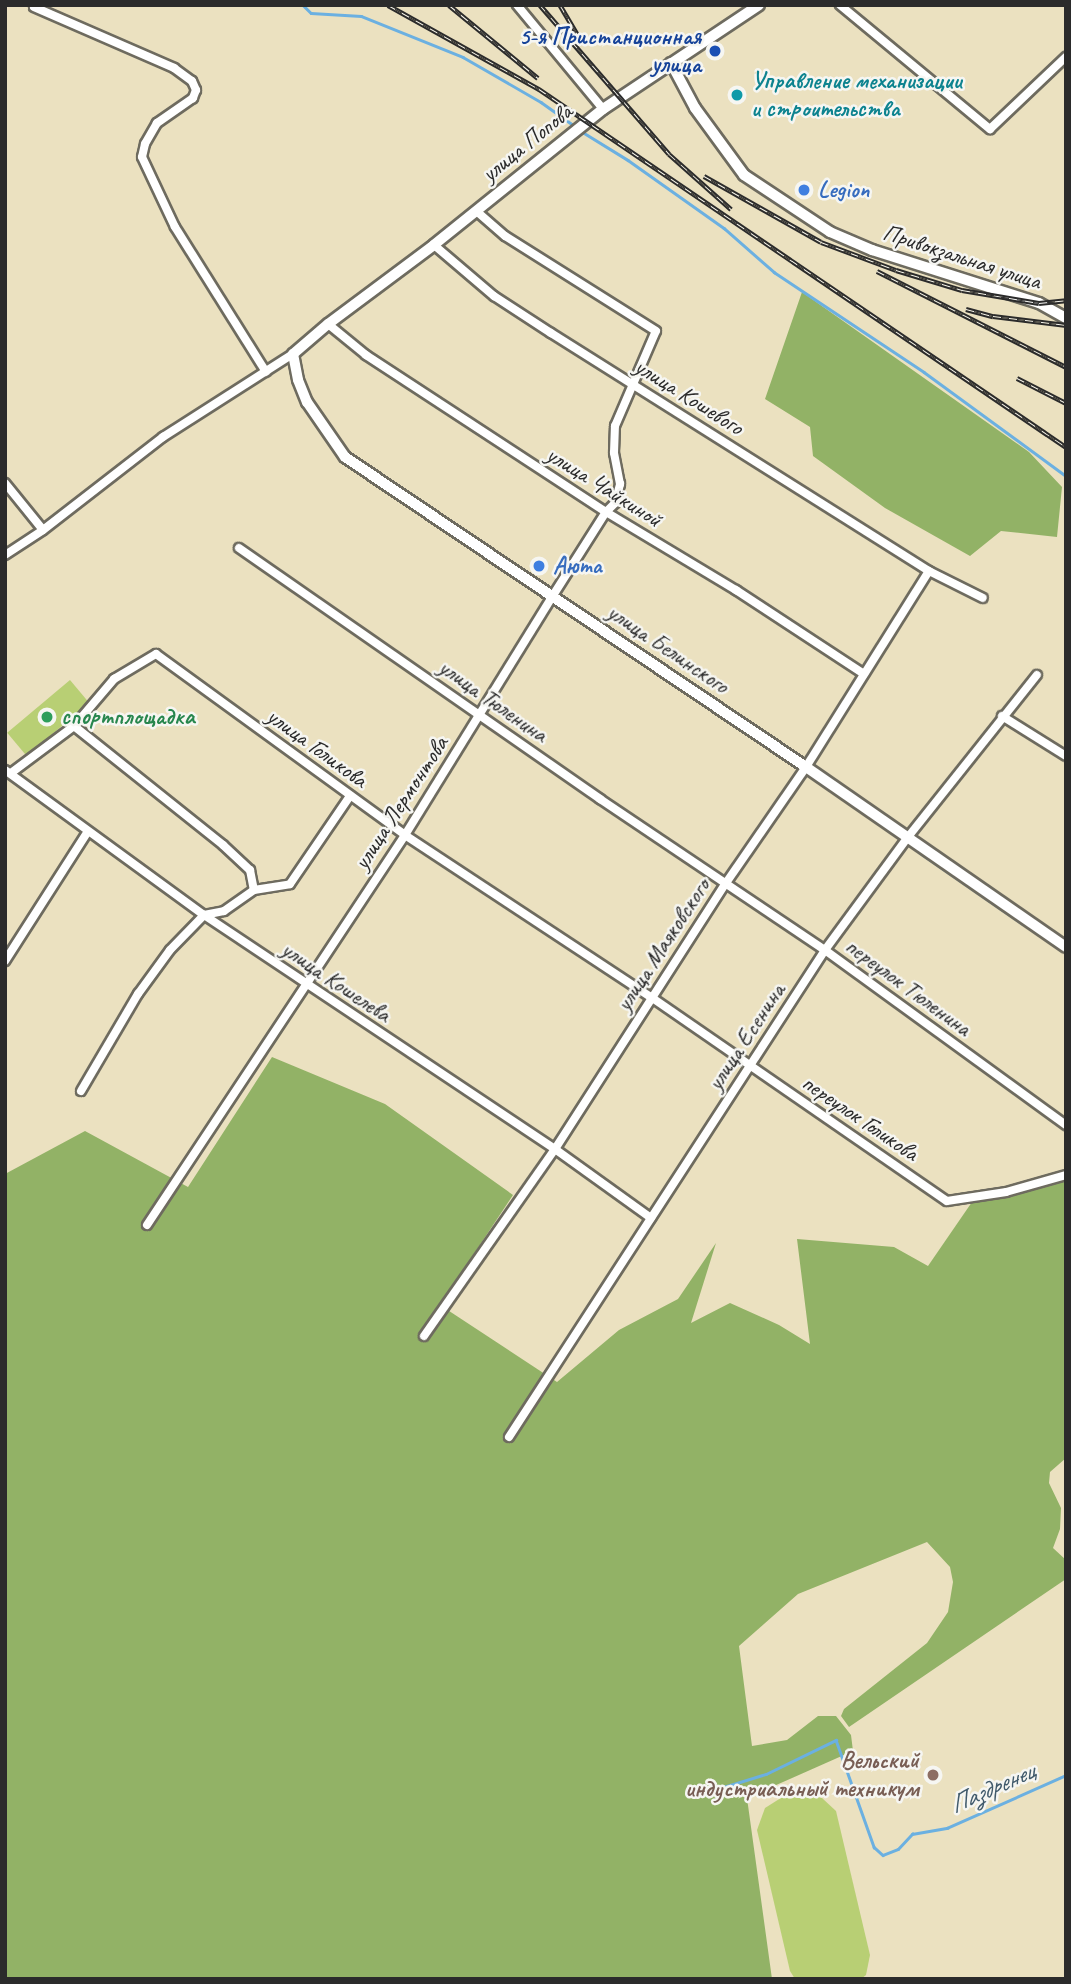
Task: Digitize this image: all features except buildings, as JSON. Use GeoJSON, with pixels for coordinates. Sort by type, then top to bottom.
{"type":"FeatureCollection","features":[{"type":"Feature","properties":{"kind":"street"},"geometry":{"type":"LineString","coordinates":[[517,5],[603,108]]}},
{"type":"Feature","properties":{"kind":"street","name":"улица Попова"},"geometry":{"type":"LineString","coordinates":[[328,324],[434,246],[603,108],[759,5]]}},
{"type":"Feature","properties":{"kind":"street"},"geometry":{"type":"LineString","coordinates":[[840,5],[990,129],[1066,57]]}},
{"type":"Feature","properties":{"kind":"street"},"geometry":{"type":"LineString","coordinates":[[34,7],[174,68],[192,81],[196,90],[194,99],[157,124],[145,144],[142,157],[176,227],[266,372]]}},
{"type":"Feature","properties":{"kind":"street","name":"Привокзальная улица"},"geometry":{"type":"LineString","coordinates":[[671,63],[695,107],[744,175],[830,232],[872,250],[1039,303],[1066,318]]}},
{"type":"Feature","properties":{"kind":"street","name":"улица Лермонтова"},"geometry":{"type":"LineString","coordinates":[[146,1225],[405,835],[552,597],[606,512],[615,503],[620,484],[614,453],[615,426],[656,331],[505,236],[476,211]]}},
{"type":"Feature","properties":{"kind":"street","name":"улица Кошевого"},"geometry":{"type":"LineString","coordinates":[[434,246],[494,296],[929,571],[983,598]]}},
{"type":"Feature","properties":{"kind":"street"},"geometry":{"type":"LineString","coordinates":[[5,555],[43,530],[163,437],[293,354],[328,324]]}},
{"type":"Feature","properties":{"kind":"street","name":"улица Чайкиной"},"geometry":{"type":"LineString","coordinates":[[328,324],[366,355],[606,512],[736,590],[864,674]]}},
{"type":"Feature","properties":{"kind":"street","name":"улица Белинского"},"geometry":{"type":"LineString","coordinates":[[293,354],[298,380],[307,402],[345,457],[806,767],[1066,947]]}},
{"type":"Feature","properties":{"kind":"street"},"geometry":{"type":"LineString","coordinates":[[5,483],[43,530]]}},
{"type":"Feature","properties":{"kind":"street","name":"улица Тюленина"},"geometry":{"type":"LineString","coordinates":[[239,548],[726,883]]}},
{"type":"Feature","properties":{"kind":"street","name":"улица Маяковского"},"geometry":{"type":"LineString","coordinates":[[424,1336],[555,1149],[651,997],[806,767],[929,571]]}},
{"type":"Feature","properties":{"kind":"street","name":"улица Голикова"},"geometry":{"type":"LineString","coordinates":[[8,771],[74,726],[114,679],[156,654],[405,835],[651,997]]}},
{"type":"Feature","properties":{"kind":"street","name":"улица Есенина"},"geometry":{"type":"LineString","coordinates":[[509,1437],[825,950],[908,837],[1037,675]]}},
{"type":"Feature","properties":{"kind":"street"},"geometry":{"type":"LineString","coordinates":[[1002,716],[1066,756]]}},
{"type":"Feature","properties":{"kind":"street"},"geometry":{"type":"LineString","coordinates":[[74,726],[223,845],[250,870],[254,890]]}},
{"type":"Feature","properties":{"kind":"street","name":"улица Кошелева"},"geometry":{"type":"LineString","coordinates":[[8,771],[204,915],[555,1149],[651,1218]]}},
{"type":"Feature","properties":{"kind":"street"},"geometry":{"type":"LineString","coordinates":[[82,1091],[138,994],[170,950],[204,915],[224,911],[254,890],[290,884],[350,796]]}},
{"type":"Feature","properties":{"kind":"street"},"geometry":{"type":"LineString","coordinates":[[7,956],[88,831]]}},
{"type":"Feature","properties":{"kind":"street","name":"переулок Тюленина"},"geometry":{"type":"LineString","coordinates":[[726,883],[825,950],[1066,1125]]}},
{"type":"Feature","properties":{"kind":"street","name":"переулок Голикова"},"geometry":{"type":"LineString","coordinates":[[651,997],[947,1201],[1006,1192],[1066,1175]]}},
{"type":"Feature","properties":{"kind":"green space"},"geometry":{"type":"Polygon","coordinates":[[[802,292],[1029,452],[1062,487],[1057,537],[1001,531],[970,556],[885,508],[813,456],[810,427],[765,399],[802,292]]]}},
{"type":"Feature","properties":{"kind":"green space","name":"спортплощадка"},"geometry":{"type":"Polygon","coordinates":[[[70,680],[89,703],[26,756],[7,733],[70,680]]]}},
{"type":"Feature","properties":{"kind":"green space"},"geometry":{"type":"Polygon","coordinates":[[[272,1057],[385,1104],[513,1195],[440,1305],[557,1382],[619,1330],[678,1299],[716,1243],[691,1323],[730,1303],[779,1325],[810,1344],[797,1239],[894,1247],[928,1266],[972,1202],[1066,1179],[1066,1458],[1050,1472],[1049,1483],[1061,1508],[1060,1529],[1053,1548],[1066,1560],[1066,1579],[849,1727],[841,1716],[844,1709],[927,1643],[948,1612],[953,1582],[950,1567],[927,1542],[798,1594],[739,1646],[752,1746],[787,1740],[818,1716],[836,1716],[851,1735],[853,1751],[747,1798],[772,1979],[5,1979],[5,1174],[85,1131],[188,1187],[272,1057]]]}},
{"type":"Feature","properties":{"kind":"green space"},"geometry":{"type":"Polygon","coordinates":[[[804,1794],[822,1798],[836,1811],[870,1955],[866,1975],[861,1979],[795,1979],[790,1971],[757,1830],[765,1808],[784,1796],[804,1794]]]}},
{"type":"Feature","properties":{"kind":"waterway"},"geometry":{"type":"LineString","coordinates":[[303,5],[311,13],[361,16],[463,57],[541,102],[576,127]]}},
{"type":"Feature","properties":{"kind":"waterway"},"geometry":{"type":"LineString","coordinates":[[581,131],[628,160],[724,228],[774,272],[924,372],[1066,476]]}},
{"type":"Feature","properties":{"kind":"waterway"},"geometry":{"type":"LineString","coordinates":[[919,852],[1023,924]]}},
{"type":"Feature","properties":{"kind":"waterway","name":"Паздренец"},"geometry":{"type":"LineString","coordinates":[[694,1796],[766,1774],[836,1740],[874,1847],[883,1855],[898,1849],[912,1834],[947,1828],[1066,1775]]}},
{"type":"Feature","properties":{"kind":"railway"},"geometry":{"type":"LineString","coordinates":[[388,5],[539,89],[1066,447]]}},
{"type":"Feature","properties":{"kind":"railway"},"geometry":{"type":"LineString","coordinates":[[449,5],[538,78]]}},
{"type":"Feature","properties":{"kind":"railway"},"geometry":{"type":"LineString","coordinates":[[540,5],[669,154],[731,209]]}},
{"type":"Feature","properties":{"kind":"railway"},"geometry":{"type":"LineString","coordinates":[[560,5],[583,44]]}},
{"type":"Feature","properties":{"kind":"railway"},"geometry":{"type":"LineString","coordinates":[[704,176],[821,242],[896,270],[962,290],[1039,303],[1066,300]]}},
{"type":"Feature","properties":{"kind":"railway"},"geometry":{"type":"LineString","coordinates":[[877,271],[1066,367]]}},
{"type":"Feature","properties":{"kind":"railway"},"geometry":{"type":"LineString","coordinates":[[966,309],[993,316],[1066,325]]}},
{"type":"Feature","properties":{"kind":"railway"},"geometry":{"type":"LineString","coordinates":[[1017,378],[1066,403]]}},
{"type":"Feature","properties":{"kind":"place","name":"5-я Пристанционная улица"},"geometry":{"type":"Point","coordinates":[715,51]}},
{"type":"Feature","properties":{"kind":"place","name":"Управление механизации и строительства"},"geometry":{"type":"Point","coordinates":[737,95]}},
{"type":"Feature","properties":{"kind":"place","name":"Legion"},"geometry":{"type":"Point","coordinates":[804,190]}},
{"type":"Feature","properties":{"kind":"place","name":"Аюта"},"geometry":{"type":"Point","coordinates":[539,566]}},
{"type":"Feature","properties":{"kind":"place","name":"спортплощадка"},"geometry":{"type":"Point","coordinates":[47,717]}},
{"type":"Feature","properties":{"kind":"place","name":"Вельский индустриальный техникум"},"geometry":{"type":"Point","coordinates":[933,1775]}}]}
